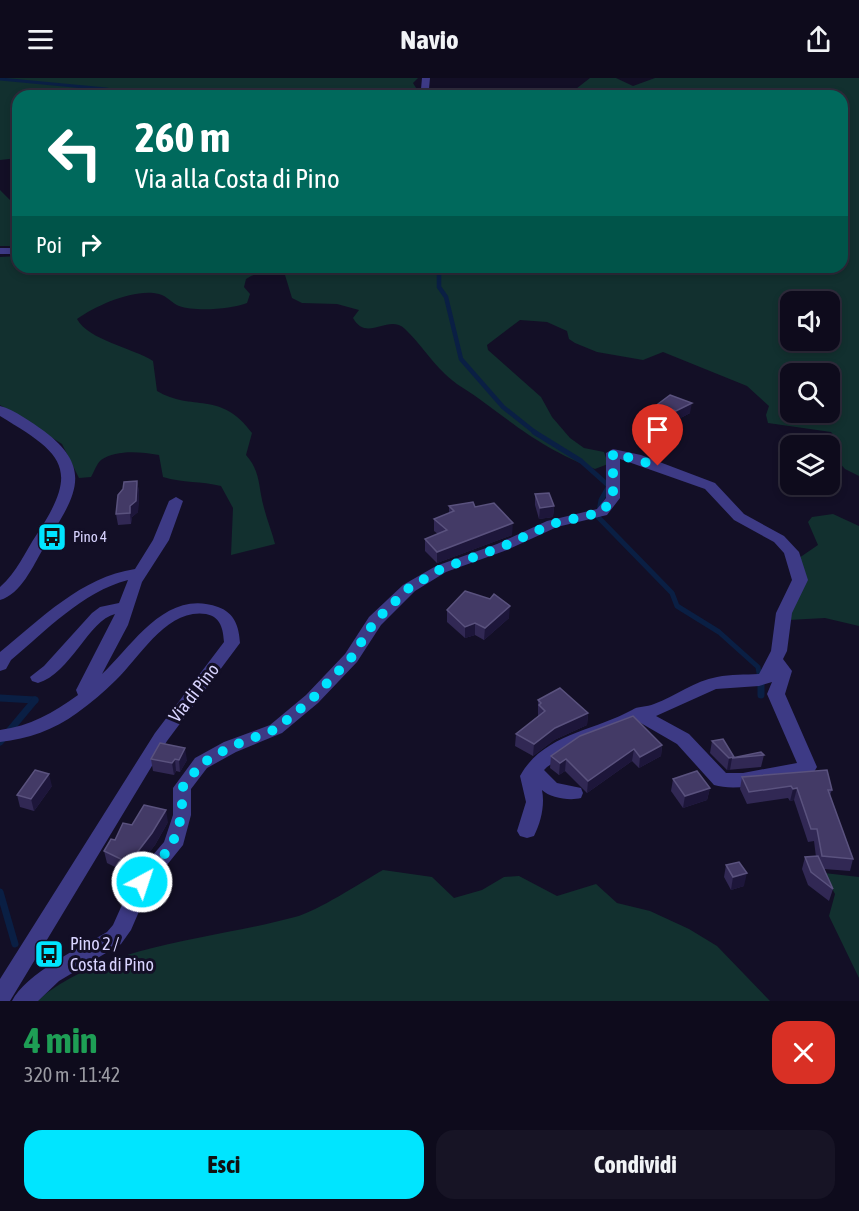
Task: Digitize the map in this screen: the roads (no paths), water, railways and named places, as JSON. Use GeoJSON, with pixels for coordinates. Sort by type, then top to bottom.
{"type":"FeatureCollection","features":[{"type":"Feature","properties":{"kind":"street"},"geometry":{"type":"LineString","coordinates":[[0,411],[49,441],[63,458],[69,472],[69,491],[53,520],[20,575],[0,595]]}},
{"type":"Feature","properties":{"kind":"street"},"geometry":{"type":"LineString","coordinates":[[23,1001],[52,975],[114,938],[121,930],[142,882],[172,845],[182,815],[182,788],[201,764],[230,747],[276,729],[312,699],[351,658],[375,621],[409,588],[441,569],[502,547],[552,524],[602,512],[613,498],[613,453],[636,458],[702,482],[739,517],[779,539],[791,552],[800,580],[784,613],[779,651],[775,660],[765,679],[711,684],[660,708],[587,734],[542,761],[529,776],[535,802],[527,831]]}},
{"type":"Feature","properties":{"kind":"street"},"geometry":{"type":"LineString","coordinates":[[87,697],[85,690],[120,625],[134,582],[161,540],[176,501]]}},
{"type":"Feature","properties":{"kind":"street"},"geometry":{"type":"LineString","coordinates":[[0,665],[4,657],[95,586],[118,576],[141,573]]}},
{"type":"Feature","properties":{"kind":"street"},"geometry":{"type":"LineString","coordinates":[[38,677],[50,670],[98,617],[106,611],[127,607]]}},
{"type":"Feature","properties":{"kind":"street","name":"Via di Pino"},"geometry":{"type":"LineString","coordinates":[[0,736],[54,719],[87,697],[168,618],[187,610],[202,609],[218,612],[228,619],[233,630],[232,643],[161,737],[0,998]]}},
{"type":"Feature","properties":{"kind":"street"},"geometry":{"type":"LineString","coordinates":[[638,714],[683,740],[721,780],[743,780],[808,767],[776,693],[784,671],[775,660]]}},
{"type":"Feature","properties":{"kind":"street"},"geometry":{"type":"LineString","coordinates":[[532,770],[552,789],[574,793]]}},
{"type":"Feature","properties":{"kind":"waterway"},"geometry":{"type":"LineString","coordinates":[[0,79],[111,90]]}},
{"type":"Feature","properties":{"kind":"waterway"},"geometry":{"type":"LineString","coordinates":[[439,273],[439,287],[446,297],[461,359],[503,407],[536,433]]}},
{"type":"Feature","properties":{"kind":"waterway"},"geometry":{"type":"LineString","coordinates":[[536,433],[581,461],[609,486],[601,500],[598,517],[672,593],[677,606],[719,632],[758,667],[761,685]]}},
{"type":"Feature","properties":{"kind":"waterway"},"geometry":{"type":"LineString","coordinates":[[761,685],[761,695]]}},
{"type":"Feature","properties":{"kind":"waterway"},"geometry":{"type":"LineString","coordinates":[[0,698],[35,700],[0,742]]}},
{"type":"Feature","properties":{"kind":"waterway"},"geometry":{"type":"LineString","coordinates":[[0,892],[15,944]]}},
{"type":"Feature","properties":{"kind":"place","name":"Pino 4"},"geometry":{"type":"Point","coordinates":[52,537]}},
{"type":"Feature","properties":{"kind":"place","name":"Pino 2 / Costa di Pino"},"geometry":{"type":"Point","coordinates":[49,954]}}]}
